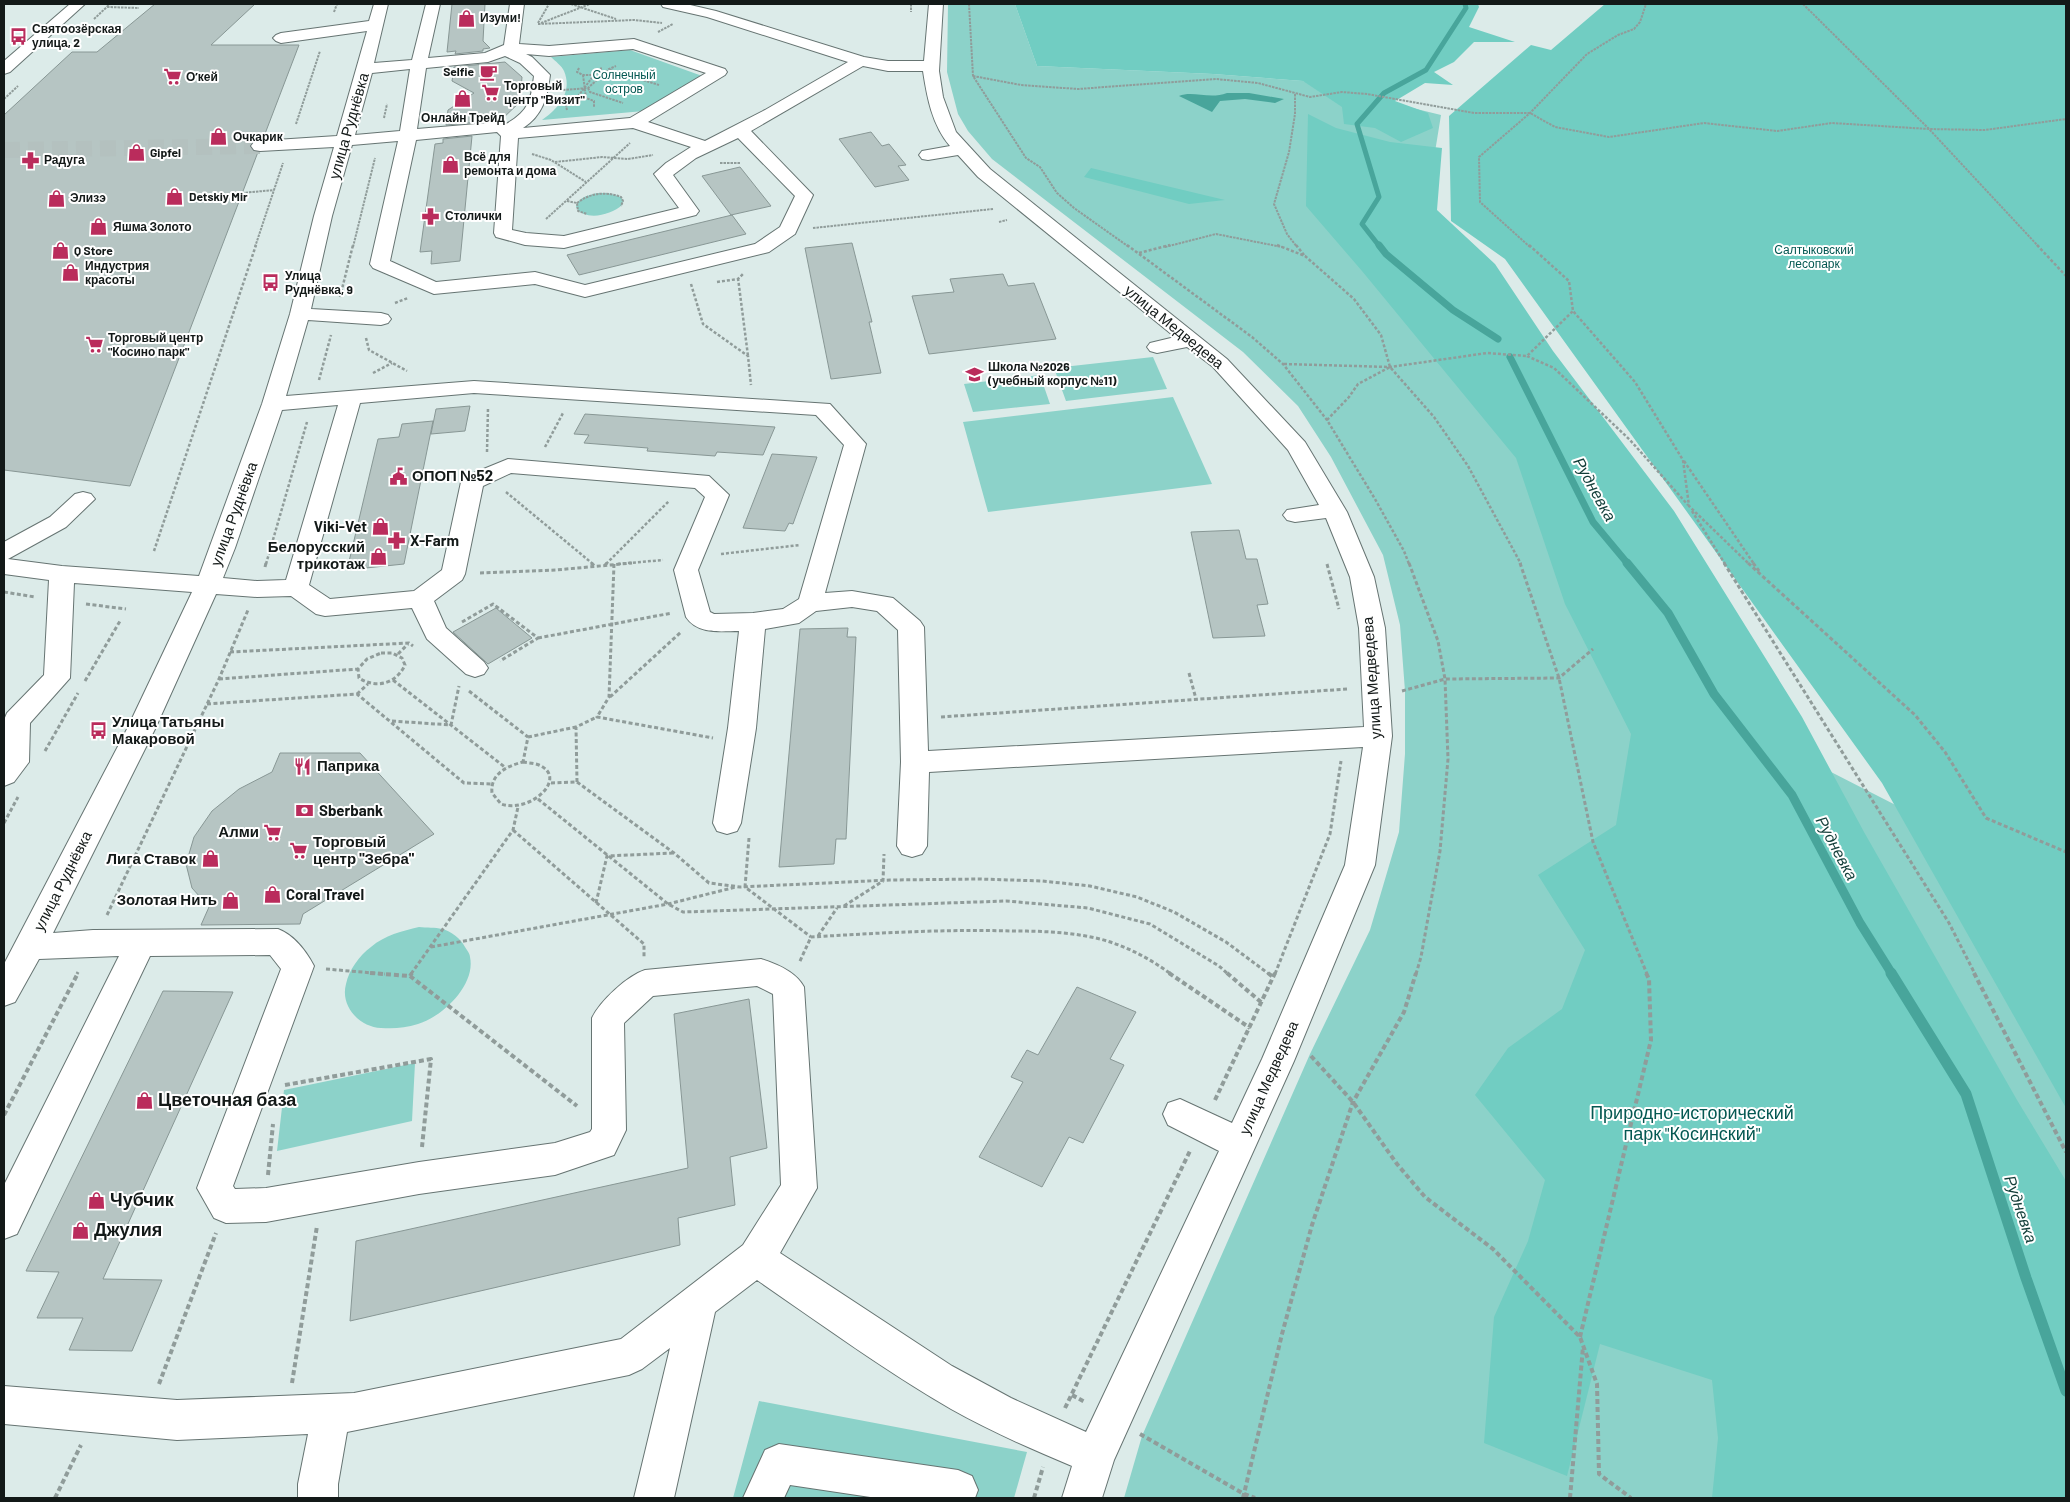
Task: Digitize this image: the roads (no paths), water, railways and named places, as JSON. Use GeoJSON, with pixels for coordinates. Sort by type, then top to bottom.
{"type":"FeatureCollection","features":[{"type":"Feature","properties":{"kind":"street"},"geometry":{"type":"LineString","coordinates":[[4,69],[78,4]]}},
{"type":"Feature","properties":{"kind":"street","name":"улица Руднёвка"},"geometry":{"type":"LineString","coordinates":[[4,992],[30,947],[138,735],[195,616],[223,548],[274,404],[300,314],[323,216],[381,4]]}},
{"type":"Feature","properties":{"kind":"street"},"geometry":{"type":"LineString","coordinates":[[434,4],[419,64],[408,136],[380,264],[434,288],[535,278],[585,291],[762,248],[788,230],[804,194],[740,130]]}},
{"type":"Feature","properties":{"kind":"street"},"geometry":{"type":"LineString","coordinates":[[509,49],[517,4]]}},
{"type":"Feature","properties":{"kind":"street"},"geometry":{"type":"LineString","coordinates":[[668,4],[709,9],[861,61],[888,66],[932,66]]}},
{"type":"Feature","properties":{"kind":"street","name":"улица Медведева"},"geometry":{"type":"LineString","coordinates":[[936,4],[932,66],[935,97],[948,133],[960,149],[984,173],[1220,363],[1297,447],[1334,510],[1362,577],[1372,628],[1378,736],[1360,865],[1278,1061],[1095,1456],[1082,1498]]}},
{"type":"Feature","properties":{"kind":"street"},"geometry":{"type":"LineString","coordinates":[[280,38],[376,26]]}},
{"type":"Feature","properties":{"kind":"street"},"geometry":{"type":"LineString","coordinates":[[365,68],[488,57],[509,49],[549,51],[634,44],[719,72],[684,93],[644,121],[508,138]]}},
{"type":"Feature","properties":{"kind":"street"},"geometry":{"type":"LineString","coordinates":[[508,138],[539,103],[542,75],[526,60],[509,49]]}},
{"type":"Feature","properties":{"kind":"street"},"geometry":{"type":"LineString","coordinates":[[4,55],[20,55]]}},
{"type":"Feature","properties":{"kind":"street"},"geometry":{"type":"LineString","coordinates":[[260,146],[408,136],[500,127],[508,138],[503,233],[525,239],[564,242],[690,212],[663,174],[675,163],[704,146],[740,130],[861,61]]}},
{"type":"Feature","properties":{"kind":"street"},"geometry":{"type":"LineString","coordinates":[[644,121],[704,146]]}},
{"type":"Feature","properties":{"kind":"street"},"geometry":{"type":"LineString","coordinates":[[928,155],[960,149]]}},
{"type":"Feature","properties":{"kind":"street"},"geometry":{"type":"LineString","coordinates":[[300,314],[377,319]]}},
{"type":"Feature","properties":{"kind":"street"},"geometry":{"type":"LineString","coordinates":[[1157,347],[1191,340]]}},
{"type":"Feature","properties":{"kind":"street"},"geometry":{"type":"LineString","coordinates":[[274,404],[474,387],[822,409],[855,444],[810,603]]}},
{"type":"Feature","properties":{"kind":"street"},"geometry":{"type":"LineString","coordinates":[[296,588],[351,398]]}},
{"type":"Feature","properties":{"kind":"street"},"geometry":{"type":"LineString","coordinates":[[4,566],[62,574],[257,589],[296,588],[325,608],[420,599],[453,574],[472,482],[508,466],[702,480],[717,495],[686,570],[698,613],[710,623],[753,622],[790,618],[810,603],[852,599],[884,604],[911,627],[915,762],[912,846]]}},
{"type":"Feature","properties":{"kind":"street"},"geometry":{"type":"LineString","coordinates":[[4,552],[58,522],[83,499]]}},
{"type":"Feature","properties":{"kind":"street"},"geometry":{"type":"LineString","coordinates":[[1295,515],[1334,510]]}},
{"type":"Feature","properties":{"kind":"street"},"geometry":{"type":"LineString","coordinates":[[13,782],[15,762],[10,721],[57,678],[62,574]]}},
{"type":"Feature","properties":{"kind":"street"},"geometry":{"type":"LineString","coordinates":[[420,599],[438,635],[475,668]]}},
{"type":"Feature","properties":{"kind":"street"},"geometry":{"type":"LineString","coordinates":[[727,823],[739,743],[753,622]]}},
{"type":"Feature","properties":{"kind":"street"},"geometry":{"type":"LineString","coordinates":[[915,762],[1378,736]]}},
{"type":"Feature","properties":{"kind":"street"},"geometry":{"type":"LineString","coordinates":[[4,1222],[141,942]]}},
{"type":"Feature","properties":{"kind":"street"},"geometry":{"type":"LineString","coordinates":[[4,1404],[177,1420],[354,1412],[629,1356],[756,1258],[799,1188],[788,987],[761,972],[645,983],[608,1018],[609,1130],[602,1144],[555,1159],[419,1178],[266,1205],[226,1206],[214,1188],[298,966],[278,942],[141,942],[30,947]]}},
{"type":"Feature","properties":{"kind":"street"},"geometry":{"type":"LineString","coordinates":[[1191,1120],[1240,1144]]}},
{"type":"Feature","properties":{"kind":"street"},"geometry":{"type":"LineString","coordinates":[[756,1258],[926,1371],[966,1395],[1051,1438],[1095,1456]]}},
{"type":"Feature","properties":{"kind":"street"},"geometry":{"type":"LineString","coordinates":[[654,1498],[699,1302]]}},
{"type":"Feature","properties":{"kind":"street"},"geometry":{"type":"LineString","coordinates":[[318,1498],[318,1484],[331,1413]]}},
{"type":"Feature","properties":{"kind":"street"},"geometry":{"type":"LineString","coordinates":[[763,1498],[779,1464],[958,1490]]}},
{"type":"Feature","properties":{"kind":"waterway","name":"Рудневка"},"geometry":{"type":"LineString","coordinates":[[1380,247],[1362,224],[1379,197],[1357,124],[1384,93],[1426,70],[1466,8],[1465,4]]}},
{"type":"Feature","properties":{"kind":"waterway","name":"Рудневка"},"geometry":{"type":"LineString","coordinates":[[1379,245],[1386,254],[1453,310],[1498,339]]}},
{"type":"Feature","properties":{"kind":"waterway","name":"Рудневка"},"geometry":{"type":"LineString","coordinates":[[1510,357],[1593,522],[1628,564]]}},
{"type":"Feature","properties":{"kind":"waterway","name":"Рудневка"},"geometry":{"type":"LineString","coordinates":[[1627,563],[1668,613],[1714,694],[1792,795],[1860,923],[1892,974]]}},
{"type":"Feature","properties":{"kind":"waterway","name":"Рудневка"},"geometry":{"type":"LineString","coordinates":[[1891,973],[1966,1094],[2026,1278],[2066,1391]]}},
{"type":"Feature","properties":{"kind":"tunnel"},"geometry":{"type":"LineString","coordinates":[[4,150],[260,146]]}},
{"type":"Feature","properties":{"kind":"place","name":"Изуми!"},"geometry":{"type":"Point","coordinates":[466,18]}},
{"type":"Feature","properties":{"kind":"place","name":"Святоозёрская улица, 2"},"geometry":{"type":"Point","coordinates":[18,36]}},
{"type":"Feature","properties":{"kind":"place","name":"Selfie"},"geometry":{"type":"Point","coordinates":[488,72]}},
{"type":"Feature","properties":{"kind":"place","name":"О’кей"},"geometry":{"type":"Point","coordinates":[172,77]}},
{"type":"Feature","properties":{"kind":"place","name":"Торговый центр \"Визит\""},"geometry":{"type":"Point","coordinates":[490,93]}},
{"type":"Feature","properties":{"kind":"place","name":"Онлайн Трейд"},"geometry":{"type":"Point","coordinates":[463,99]}},
{"type":"Feature","properties":{"kind":"place","name":"Очкарик"},"geometry":{"type":"Point","coordinates":[219,137]}},
{"type":"Feature","properties":{"kind":"place","name":"Gipfel"},"geometry":{"type":"Point","coordinates":[136,153]}},
{"type":"Feature","properties":{"kind":"place","name":"Радуга"},"geometry":{"type":"Point","coordinates":[30,160]}},
{"type":"Feature","properties":{"kind":"place","name":"Всё для ремонта и дома"},"geometry":{"type":"Point","coordinates":[450,164]}},
{"type":"Feature","properties":{"kind":"place","name":"Detskiy Mir"},"geometry":{"type":"Point","coordinates":[175,197]}},
{"type":"Feature","properties":{"kind":"place","name":"Элизэ"},"geometry":{"type":"Point","coordinates":[56,198]}},
{"type":"Feature","properties":{"kind":"place","name":"Столички"},"geometry":{"type":"Point","coordinates":[431,216]}},
{"type":"Feature","properties":{"kind":"place","name":"Яшма Золото"},"geometry":{"type":"Point","coordinates":[99,227]}},
{"type":"Feature","properties":{"kind":"place","name":"Q Store"},"geometry":{"type":"Point","coordinates":[60,251]}},
{"type":"Feature","properties":{"kind":"place","name":"Индустрия красоты"},"geometry":{"type":"Point","coordinates":[71,273]}},
{"type":"Feature","properties":{"kind":"place","name":"Улица Руднёвка, 9"},"geometry":{"type":"Point","coordinates":[271,283]}},
{"type":"Feature","properties":{"kind":"place","name":"Торговый центр \"Косино парк\""},"geometry":{"type":"Point","coordinates":[94,345]}},
{"type":"Feature","properties":{"kind":"place","name":"Школа №2026 (учебный корпус №11)"},"geometry":{"type":"Point","coordinates":[974,374]}},
{"type":"Feature","properties":{"kind":"place","name":"ОПОП №52"},"geometry":{"type":"Point","coordinates":[398,476]}},
{"type":"Feature","properties":{"kind":"place","name":"Viki-Vet"},"geometry":{"type":"Point","coordinates":[381,527]}},
{"type":"Feature","properties":{"kind":"place","name":"X-Farm"},"geometry":{"type":"Point","coordinates":[396,541]}},
{"type":"Feature","properties":{"kind":"place","name":"Белорусский трикотаж"},"geometry":{"type":"Point","coordinates":[379,556]}},
{"type":"Feature","properties":{"kind":"place","name":"Улица Татьяны Макаровой"},"geometry":{"type":"Point","coordinates":[98,731]}},
{"type":"Feature","properties":{"kind":"place","name":"Паприка"},"geometry":{"type":"Point","coordinates":[303,766]}},
{"type":"Feature","properties":{"kind":"place","name":"Sberbank"},"geometry":{"type":"Point","coordinates":[305,811]}},
{"type":"Feature","properties":{"kind":"place","name":"Алми"},"geometry":{"type":"Point","coordinates":[273,832]}},
{"type":"Feature","properties":{"kind":"place","name":"Торговый центр \"Зебра\""},"geometry":{"type":"Point","coordinates":[299,851]}},
{"type":"Feature","properties":{"kind":"place","name":"Лига Ставок"},"geometry":{"type":"Point","coordinates":[210,859]}},
{"type":"Feature","properties":{"kind":"place","name":"Coral Travel"},"geometry":{"type":"Point","coordinates":[272,895]}},
{"type":"Feature","properties":{"kind":"place","name":"Золотая Нить"},"geometry":{"type":"Point","coordinates":[231,900]}},
{"type":"Feature","properties":{"kind":"place","name":"Цветочная база"},"geometry":{"type":"Point","coordinates":[144,1100]}},
{"type":"Feature","properties":{"kind":"place","name":"Чубчик"},"geometry":{"type":"Point","coordinates":[96,1200]}},
{"type":"Feature","properties":{"kind":"place","name":"Джулия"},"geometry":{"type":"Point","coordinates":[80,1230]}},
{"type":"Feature","properties":{"kind":"park label","name":"Солнечный остров"},"geometry":{"type":"Point","coordinates":[624,82]}},
{"type":"Feature","properties":{"kind":"park label","name":"Салтыковский лесопарк"},"geometry":{"type":"Point","coordinates":[1814,257]}},
{"type":"Feature","properties":{"kind":"park label","name":"Природно-исторический парк \"Косинский\""},"geometry":{"type":"Point","coordinates":[1692,1123]}}]}
